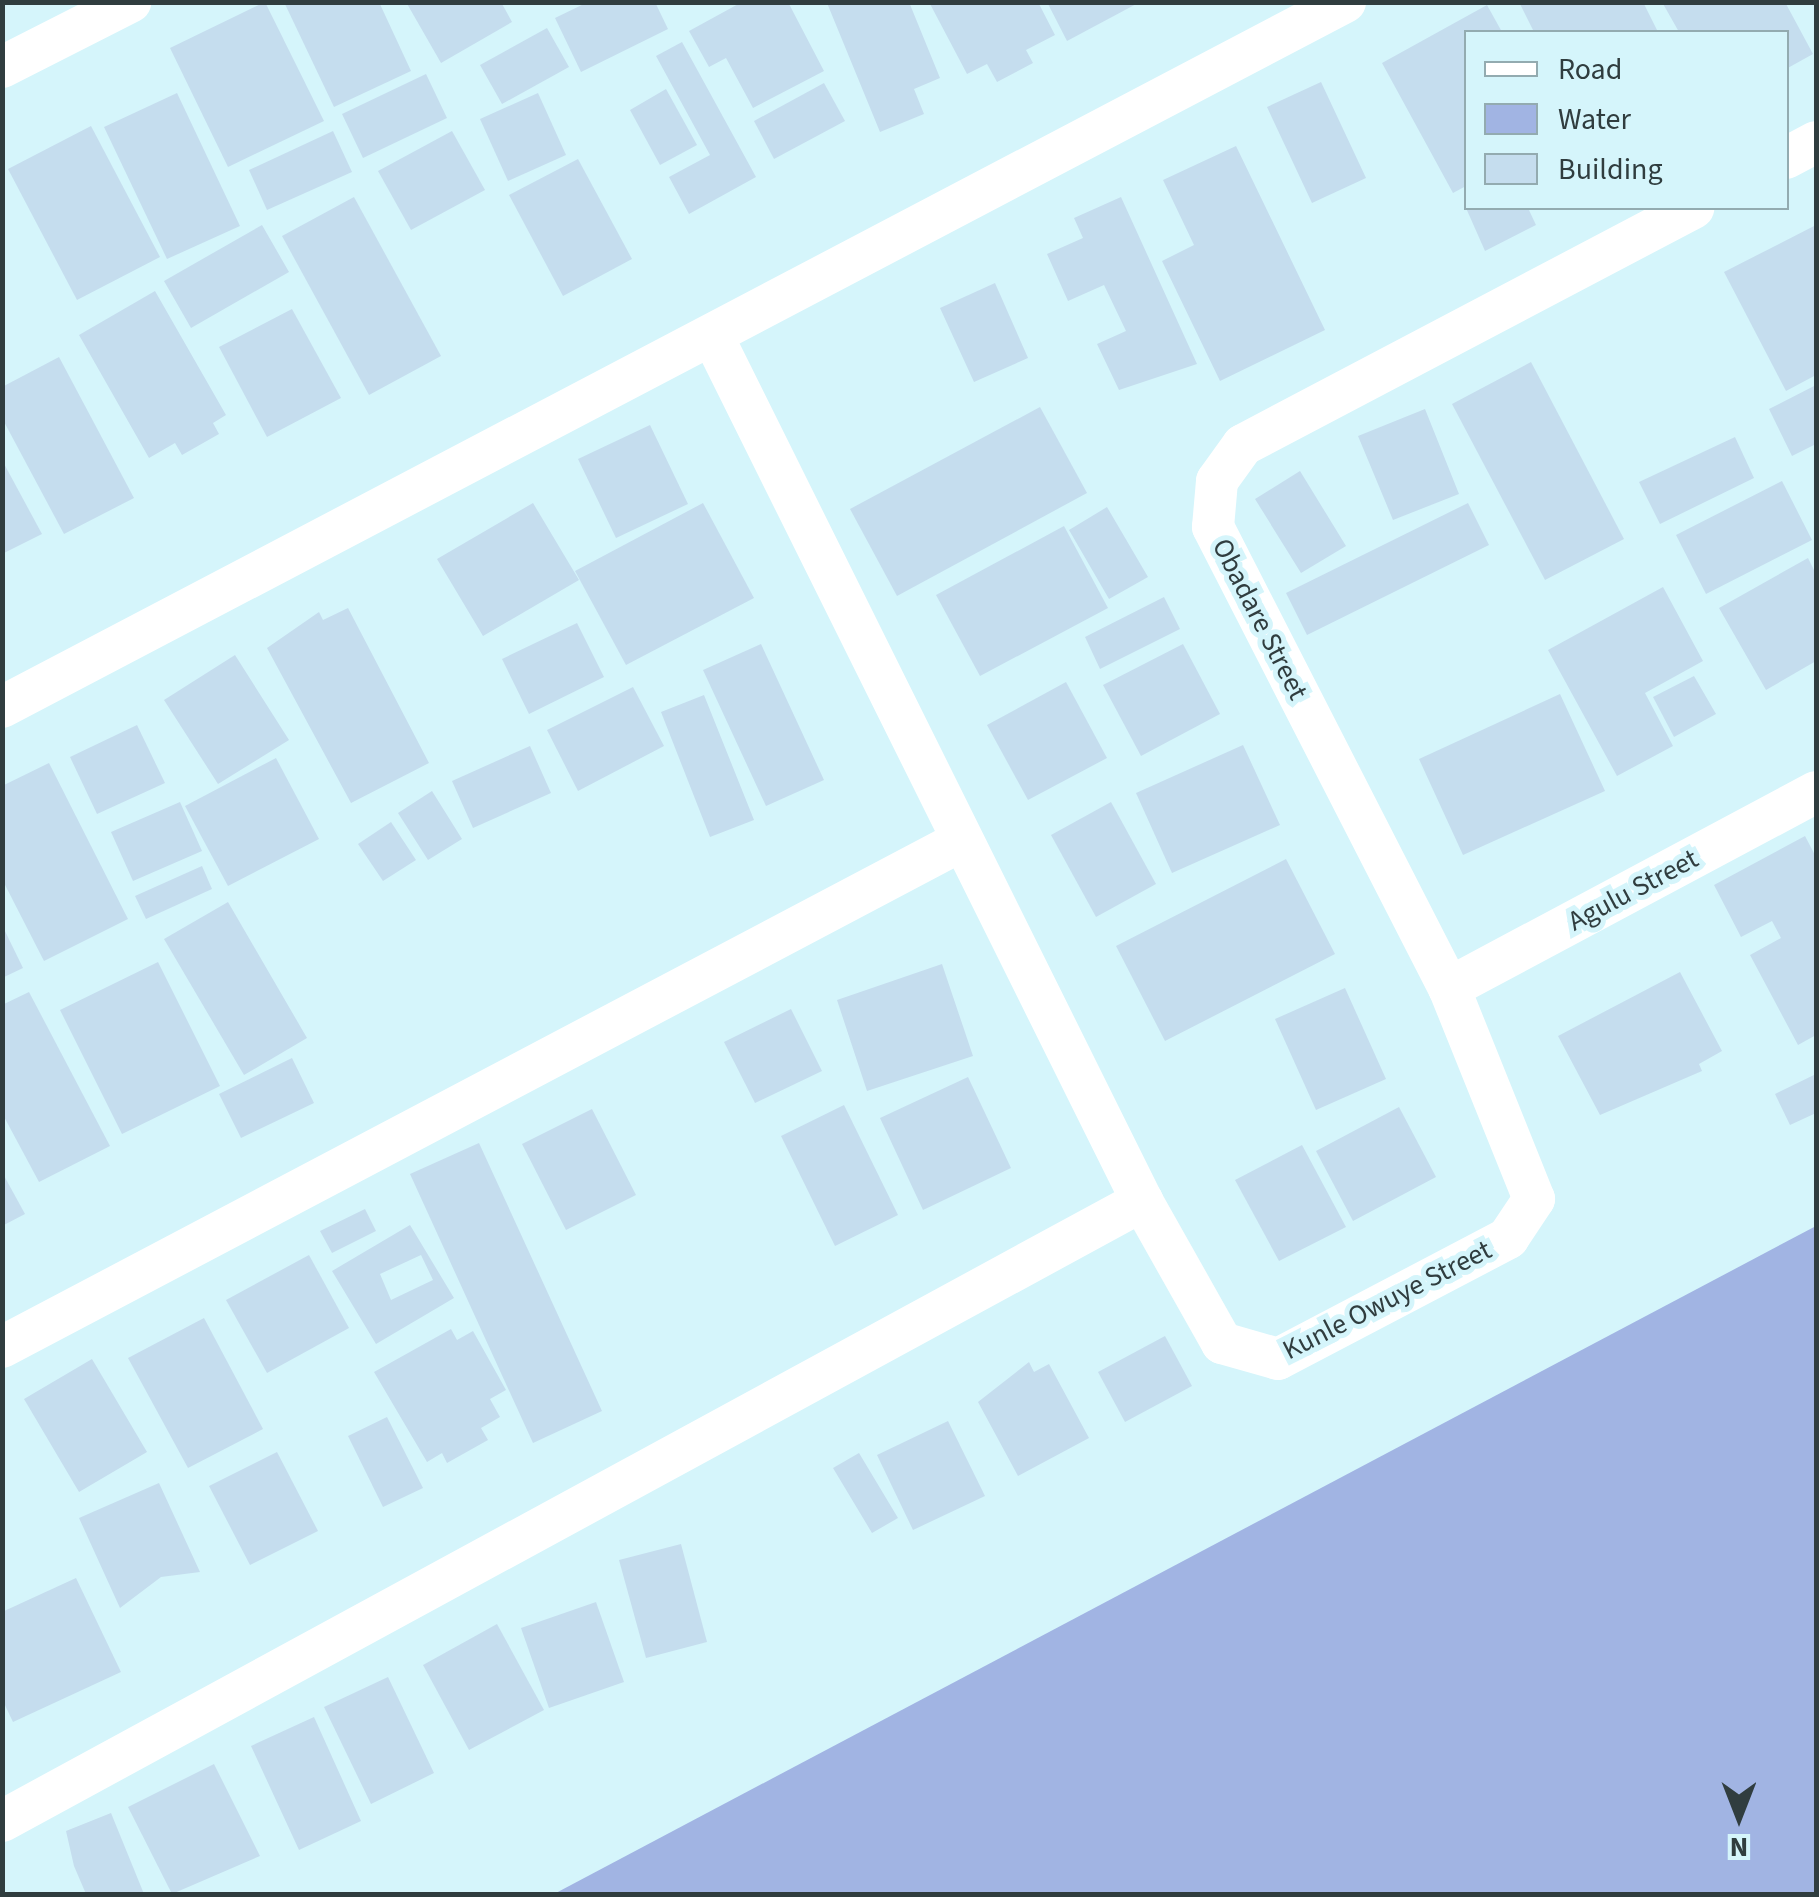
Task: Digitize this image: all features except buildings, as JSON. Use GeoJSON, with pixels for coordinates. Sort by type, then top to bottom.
{"type":"FeatureCollection","features":[{"type":"Feature","properties":{"kind":"street"},"geometry":{"type":"LineString","coordinates":[[2,67],[130,2]]}},
{"type":"Feature","properties":{"kind":"street"},"geometry":{"type":"LineString","coordinates":[[2,707],[714,337],[1344,2]]}},
{"type":"Feature","properties":{"kind":"street"},"geometry":{"type":"LineString","coordinates":[[1789,156],[1816,142]]}},
{"type":"Feature","properties":{"kind":"street","name":"Obadare Street"},"geometry":{"type":"LineString","coordinates":[[1534,1199],[1448,988],[1214,527],[1217,481],[1243,446],[1688,210]]}},
{"type":"Feature","properties":{"kind":"street"},"geometry":{"type":"LineString","coordinates":[[2,1821],[1142,1202],[959,842],[714,337]]}},
{"type":"Feature","properties":{"kind":"street","name":"Agulu Street"},"geometry":{"type":"LineString","coordinates":[[1448,988],[1816,792]]}},
{"type":"Feature","properties":{"kind":"street"},"geometry":{"type":"LineString","coordinates":[[2,1348],[959,842]]}},
{"type":"Feature","properties":{"kind":"street","name":"Kunle Owuye Street"},"geometry":{"type":"LineString","coordinates":[[1142,1202],[1222,1343],[1278,1360],[1508,1238],[1534,1199]]}},
{"type":"Feature","properties":{"kind":"water"},"geometry":{"type":"Polygon","coordinates":[[[1816,1226],[1816,1894],[554,1894],[1816,1226]]]}}]}
